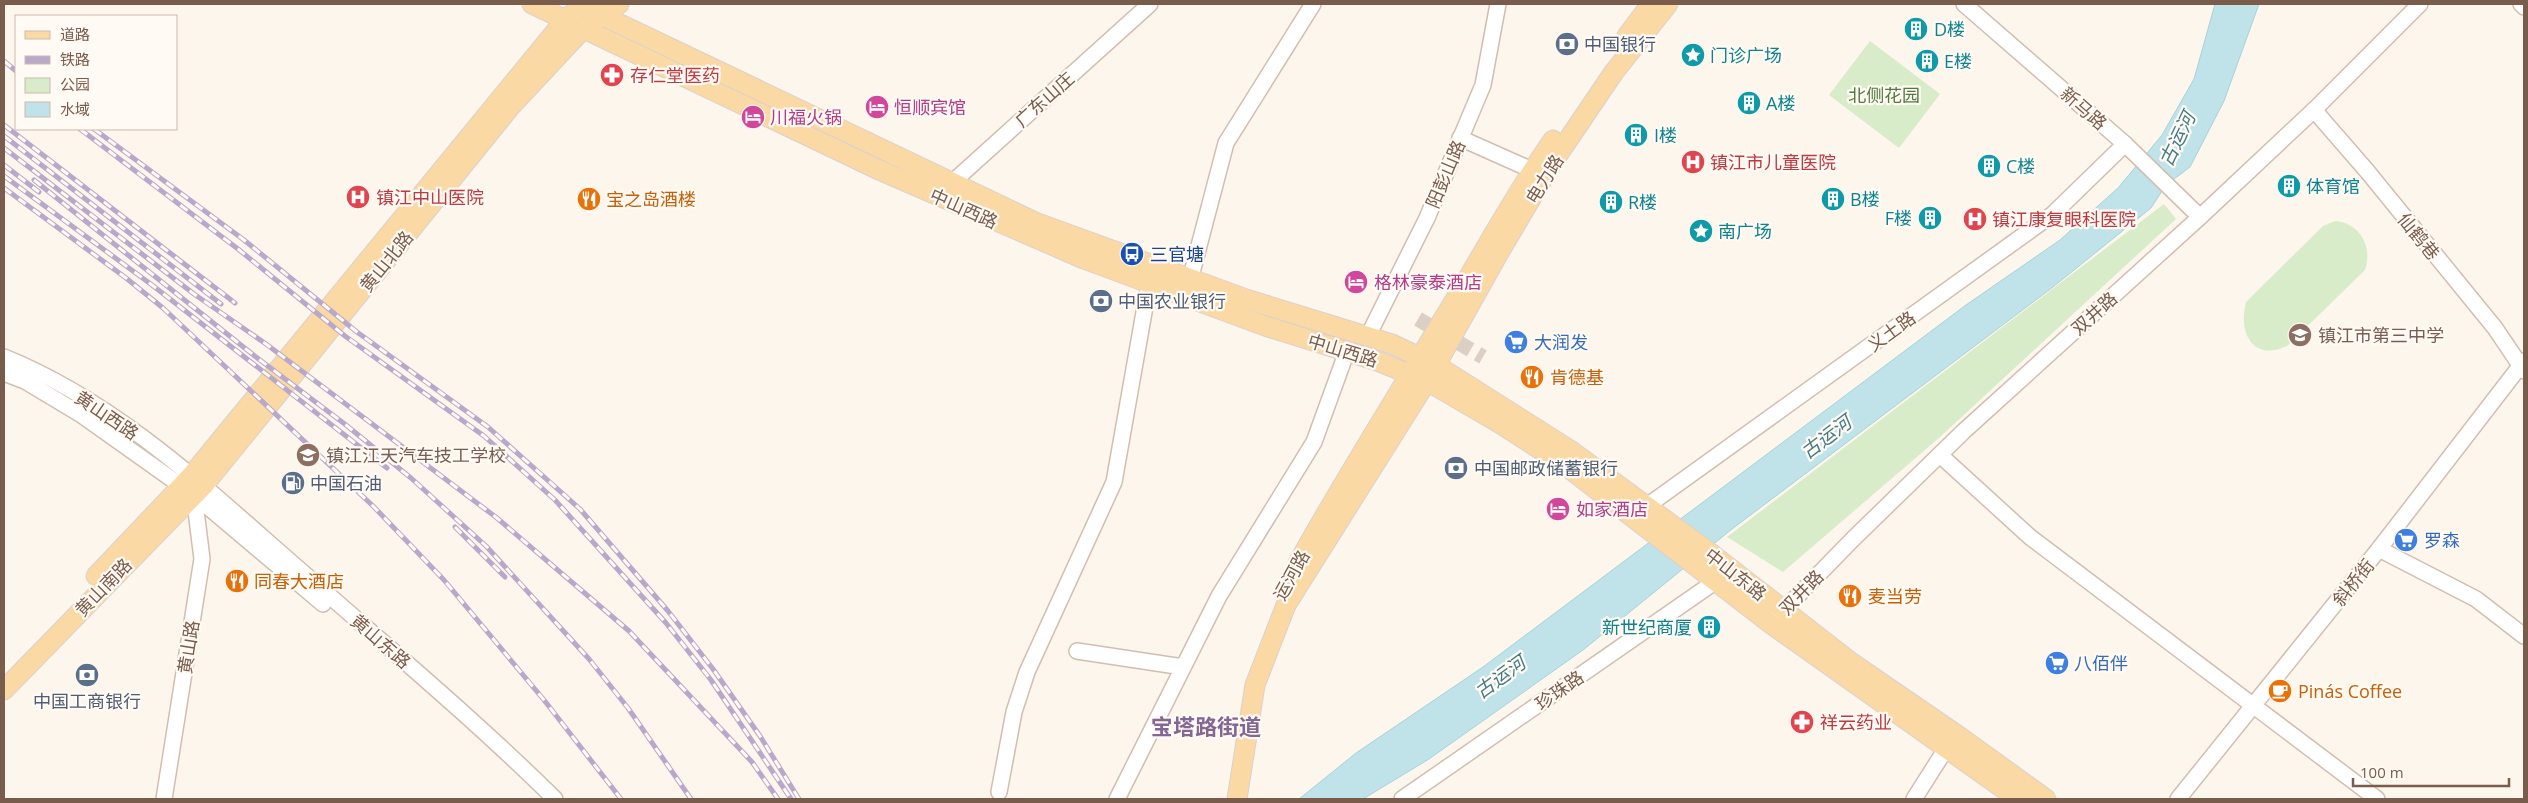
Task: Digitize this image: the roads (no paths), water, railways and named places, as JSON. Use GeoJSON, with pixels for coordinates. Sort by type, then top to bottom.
{"type":"FeatureCollection","features":[{"type":"Feature","properties":{"kind":"main road","name":"中山西路"},"geometry":{"type":"LineString","coordinates":[[532,4],[939,196],[1084,260],[1265,326],[1347,351],[1419,378]]}},
{"type":"Feature","properties":{"kind":"main road","name":"中山西路"},"geometry":{"type":"LineString","coordinates":[[581,4],[601,16],[1035,222],[1190,280],[1368,336],[1429,361]]}},
{"type":"Feature","properties":{"kind":"main road","name":"黄山北路"},"geometry":{"type":"LineString","coordinates":[[193,485],[565,20],[581,4]]}},
{"type":"Feature","properties":{"kind":"main road","name":"黄山北路"},"geometry":{"type":"LineString","coordinates":[[193,485],[511,106],[583,29],[618,4]]}},
{"type":"Feature","properties":{"kind":"main road","name":"电力路"},"geometry":{"type":"LineString","coordinates":[[1429,361],[1495,229],[1532,170],[1651,4]]}},
{"type":"Feature","properties":{"kind":"main road","name":"电力路"},"geometry":{"type":"LineString","coordinates":[[1429,361],[1497,256],[1551,165],[1614,72],[1668,4]]}},
{"type":"Feature","properties":{"kind":"main road"},"geometry":{"type":"LineString","coordinates":[[1419,378],[1429,361]]}},
{"type":"Feature","properties":{"kind":"main road","name":"中山东路"},"geometry":{"type":"LineString","coordinates":[[1429,361],[1570,450],[1777,618],[2018,799]]}},
{"type":"Feature","properties":{"kind":"main road","name":"中山东路"},"geometry":{"type":"LineString","coordinates":[[1419,378],[1499,423],[1650,515]]}},
{"type":"Feature","properties":{"kind":"main road","name":"运河路"},"geometry":{"type":"LineString","coordinates":[[1227,799],[1247,678],[1270,614],[1340,488],[1419,378]]}},
{"type":"Feature","properties":{"kind":"main road","name":"运河路"},"geometry":{"type":"LineString","coordinates":[[1238,799],[1255,685],[1286,605],[1419,378]]}},
{"type":"Feature","properties":{"kind":"main road","name":"黄山南路"},"geometry":{"type":"LineString","coordinates":[[4,673],[193,485]]}},
{"type":"Feature","properties":{"kind":"main road","name":"黄山南路"},"geometry":{"type":"LineString","coordinates":[[4,690],[193,485]]}},
{"type":"Feature","properties":{"kind":"main road","name":"中山东路"},"geometry":{"type":"LineString","coordinates":[[1706,561],[1716,580],[1852,663],[1960,736],[2046,799]]}},
{"type":"Feature","properties":{"kind":"street","name":"广东山庄"},"geometry":{"type":"LineString","coordinates":[[939,196],[951,182],[1150,4]]}},
{"type":"Feature","properties":{"kind":"street"},"geometry":{"type":"LineString","coordinates":[[1190,280],[1226,143],[1312,4]]}},
{"type":"Feature","properties":{"kind":"street","name":"阳彭山路"},"geometry":{"type":"LineString","coordinates":[[1368,336],[1426,218],[1483,84],[1498,4]]}},
{"type":"Feature","properties":{"kind":"street","name":"新马路"},"geometry":{"type":"LineString","coordinates":[[1964,4],[2125,144],[2200,217]]}},
{"type":"Feature","properties":{"kind":"street","name":"双井路"},"geometry":{"type":"LineString","coordinates":[[1777,618],[1940,455],[2314,110],[2420,4]]}},
{"type":"Feature","properties":{"kind":"street"},"geometry":{"type":"LineString","coordinates":[[2521,4],[2524,7]]}},
{"type":"Feature","properties":{"kind":"street","name":"仙鹤巷"},"geometry":{"type":"LineString","coordinates":[[2314,110],[2367,171],[2495,328],[2523,366]]}},
{"type":"Feature","properties":{"kind":"street"},"geometry":{"type":"LineString","coordinates":[[1460,138],[1532,170]]}},
{"type":"Feature","properties":{"kind":"street","name":"义土路"},"geometry":{"type":"LineString","coordinates":[[1650,515],[2053,214],[2125,144]]}},
{"type":"Feature","properties":{"kind":"street"},"geometry":{"type":"LineString","coordinates":[[999,792],[1014,712],[1027,672],[1114,482],[1149,284]]}},
{"type":"Feature","properties":{"kind":"street"},"geometry":{"type":"LineString","coordinates":[[1117,799],[1219,596],[1314,442],[1347,351]]}},
{"type":"Feature","properties":{"kind":"street","name":"黄山西路"},"geometry":{"type":"LineString","coordinates":[[4,357],[29,367],[91,402],[193,485]]}},
{"type":"Feature","properties":{"kind":"street","name":"斜桥街"},"geometry":{"type":"LineString","coordinates":[[2178,799],[2523,366]]}},
{"type":"Feature","properties":{"kind":"street","name":"黄山西路"},"geometry":{"type":"LineString","coordinates":[[4,372],[25,381],[193,485]]}},
{"type":"Feature","properties":{"kind":"street"},"geometry":{"type":"LineString","coordinates":[[1940,455],[2030,537],[2377,799]]}},
{"type":"Feature","properties":{"kind":"street","name":"黄山路"},"geometry":{"type":"LineString","coordinates":[[164,799],[202,559],[193,485]]}},
{"type":"Feature","properties":{"kind":"street","name":"黄山东路"},"geometry":{"type":"LineString","coordinates":[[193,485],[492,747],[544,799]]}},
{"type":"Feature","properties":{"kind":"street","name":"黄山东路"},"geometry":{"type":"LineString","coordinates":[[193,485],[497,742],[555,799]]}},
{"type":"Feature","properties":{"kind":"street"},"geometry":{"type":"LineString","coordinates":[[2379,548],[2476,599],[2524,636]]}},
{"type":"Feature","properties":{"kind":"street","name":"珍珠路"},"geometry":{"type":"LineString","coordinates":[[1402,799],[1716,580]]}},
{"type":"Feature","properties":{"kind":"street"},"geometry":{"type":"LineString","coordinates":[[1077,651],[1183,667]]}},
{"type":"Feature","properties":{"kind":"street"},"geometry":{"type":"LineString","coordinates":[[1914,799],[1947,747]]}},
{"type":"Feature","properties":{"kind":"water","name":"古运河"},"geometry":{"type":"Polygon","coordinates":[[[2215,4],[2259,4],[2224,101],[2190,167],[2166,185],[2151,208],[2053,287],[1732,529],[1583,650],[1429,759],[1363,799],[1299,799],[1356,753],[1483,667],[1966,305],[2060,240],[2118,188],[2162,135],[2194,79],[2215,4]]]}},
{"type":"Feature","properties":{"kind":"tunnel"},"geometry":{"type":"LineString","coordinates":[[1418,319],[1483,357]]}},
{"type":"Feature","properties":{"kind":"railway"},"geometry":{"type":"LineString","coordinates":[[4,61],[15,70]]}},
{"type":"Feature","properties":{"kind":"railway"},"geometry":{"type":"LineString","coordinates":[[4,125],[235,303]]}},
{"type":"Feature","properties":{"kind":"railway"},"geometry":{"type":"LineString","coordinates":[[81,130],[238,249],[345,336],[484,436],[555,500],[666,623],[711,680],[791,799]]}},
{"type":"Feature","properties":{"kind":"railway"},"geometry":{"type":"LineString","coordinates":[[95,130],[244,240],[357,332],[488,427],[580,509],[668,611],[713,669],[760,736],[799,799]]}},
{"type":"Feature","properties":{"kind":"railway"},"geometry":{"type":"LineString","coordinates":[[4,136],[221,304]]}},
{"type":"Feature","properties":{"kind":"railway"},"geometry":{"type":"LineString","coordinates":[[4,148],[194,294],[266,344],[497,518],[629,631],[752,762],[778,799]]}},
{"type":"Feature","properties":{"kind":"railway"},"geometry":{"type":"LineString","coordinates":[[4,165],[39,192]]}},
{"type":"Feature","properties":{"kind":"railway"},"geometry":{"type":"LineString","coordinates":[[4,176],[152,285],[387,468]]}},
{"type":"Feature","properties":{"kind":"railway"},"geometry":{"type":"LineString","coordinates":[[34,180],[256,357],[346,425],[411,478],[486,546],[589,659],[628,708],[691,799]]}},
{"type":"Feature","properties":{"kind":"railway"},"geometry":{"type":"LineString","coordinates":[[4,188],[126,278],[163,308],[373,506],[444,580],[544,700],[621,799]]}},
{"type":"Feature","properties":{"kind":"railway"},"geometry":{"type":"LineString","coordinates":[[455,527],[505,577]]}},
{"type":"Feature","properties":{"kind":"place","name":"D楼"},"geometry":{"type":"Point","coordinates":[1916,29]}},
{"type":"Feature","properties":{"kind":"place","name":"中国银行"},"geometry":{"type":"Point","coordinates":[1567,44]}},
{"type":"Feature","properties":{"kind":"place","name":"门诊广场"},"geometry":{"type":"Point","coordinates":[1693,55]}},
{"type":"Feature","properties":{"kind":"place","name":"E楼"},"geometry":{"type":"Point","coordinates":[1927,61]}},
{"type":"Feature","properties":{"kind":"place","name":"存仁堂医药"},"geometry":{"type":"Point","coordinates":[612,75]}},
{"type":"Feature","properties":{"kind":"place","name":"A楼"},"geometry":{"type":"Point","coordinates":[1749,103]}},
{"type":"Feature","properties":{"kind":"place","name":"恒顺宾馆"},"geometry":{"type":"Point","coordinates":[877,107]}},
{"type":"Feature","properties":{"kind":"place","name":"川福火锅"},"geometry":{"type":"Point","coordinates":[753,117]}},
{"type":"Feature","properties":{"kind":"place","name":"I楼"},"geometry":{"type":"Point","coordinates":[1636,135]}},
{"type":"Feature","properties":{"kind":"place","name":"镇江市儿童医院"},"geometry":{"type":"Point","coordinates":[1693,162]}},
{"type":"Feature","properties":{"kind":"place","name":"C楼"},"geometry":{"type":"Point","coordinates":[1989,166]}},
{"type":"Feature","properties":{"kind":"place","name":"体育馆"},"geometry":{"type":"Point","coordinates":[2289,186]}},
{"type":"Feature","properties":{"kind":"place","name":"镇江中山医院"},"geometry":{"type":"Point","coordinates":[358,197]}},
{"type":"Feature","properties":{"kind":"place","name":"宝之岛酒楼"},"geometry":{"type":"Point","coordinates":[589,199]}},
{"type":"Feature","properties":{"kind":"place","name":"B楼"},"geometry":{"type":"Point","coordinates":[1833,199]}},
{"type":"Feature","properties":{"kind":"place","name":"R楼"},"geometry":{"type":"Point","coordinates":[1611,202]}},
{"type":"Feature","properties":{"kind":"place","name":"F楼"},"geometry":{"type":"Point","coordinates":[1930,218]}},
{"type":"Feature","properties":{"kind":"place","name":"镇江康复眼科医院"},"geometry":{"type":"Point","coordinates":[1975,219]}},
{"type":"Feature","properties":{"kind":"place","name":"南广场"},"geometry":{"type":"Point","coordinates":[1701,231]}},
{"type":"Feature","properties":{"kind":"place","name":"三官塘"},"geometry":{"type":"Point","coordinates":[1132,254]}},
{"type":"Feature","properties":{"kind":"place","name":"格林豪泰酒店"},"geometry":{"type":"Point","coordinates":[1356,282]}},
{"type":"Feature","properties":{"kind":"place","name":"中国农业银行"},"geometry":{"type":"Point","coordinates":[1101,301]}},
{"type":"Feature","properties":{"kind":"place","name":"镇江市第三中学"},"geometry":{"type":"Point","coordinates":[2300,335]}},
{"type":"Feature","properties":{"kind":"place","name":"大润发"},"geometry":{"type":"Point","coordinates":[1516,342]}},
{"type":"Feature","properties":{"kind":"place","name":"肯德基"},"geometry":{"type":"Point","coordinates":[1532,377]}},
{"type":"Feature","properties":{"kind":"place","name":"镇江江天汽车技工学校"},"geometry":{"type":"Point","coordinates":[308,455]}},
{"type":"Feature","properties":{"kind":"place","name":"中国邮政储蓄银行"},"geometry":{"type":"Point","coordinates":[1456,468]}},
{"type":"Feature","properties":{"kind":"place","name":"中国石油"},"geometry":{"type":"Point","coordinates":[293,483]}},
{"type":"Feature","properties":{"kind":"place","name":"如家酒店"},"geometry":{"type":"Point","coordinates":[1558,509]}},
{"type":"Feature","properties":{"kind":"place","name":"罗森"},"geometry":{"type":"Point","coordinates":[2406,540]}},
{"type":"Feature","properties":{"kind":"place","name":"同春大酒店"},"geometry":{"type":"Point","coordinates":[237,581]}},
{"type":"Feature","properties":{"kind":"place","name":"麦当劳"},"geometry":{"type":"Point","coordinates":[1850,596]}},
{"type":"Feature","properties":{"kind":"place","name":"新世纪商厦"},"geometry":{"type":"Point","coordinates":[1709,627]}},
{"type":"Feature","properties":{"kind":"place","name":"八佰伴"},"geometry":{"type":"Point","coordinates":[2057,663]}},
{"type":"Feature","properties":{"kind":"place","name":"中国工商银行"},"geometry":{"type":"Point","coordinates":[87,675]}},
{"type":"Feature","properties":{"kind":"place","name":"Pinás Coffee"},"geometry":{"type":"Point","coordinates":[2280,691]}},
{"type":"Feature","properties":{"kind":"place","name":"祥云药业"},"geometry":{"type":"Point","coordinates":[1802,722]}},
{"type":"Feature","properties":{"kind":"district","name":"宝塔路街道"},"geometry":{"type":"Point","coordinates":[1206,726]}},
{"type":"Feature","properties":{"kind":"park label","name":"北侧花园"},"geometry":{"type":"Point","coordinates":[1884,95]}}]}
